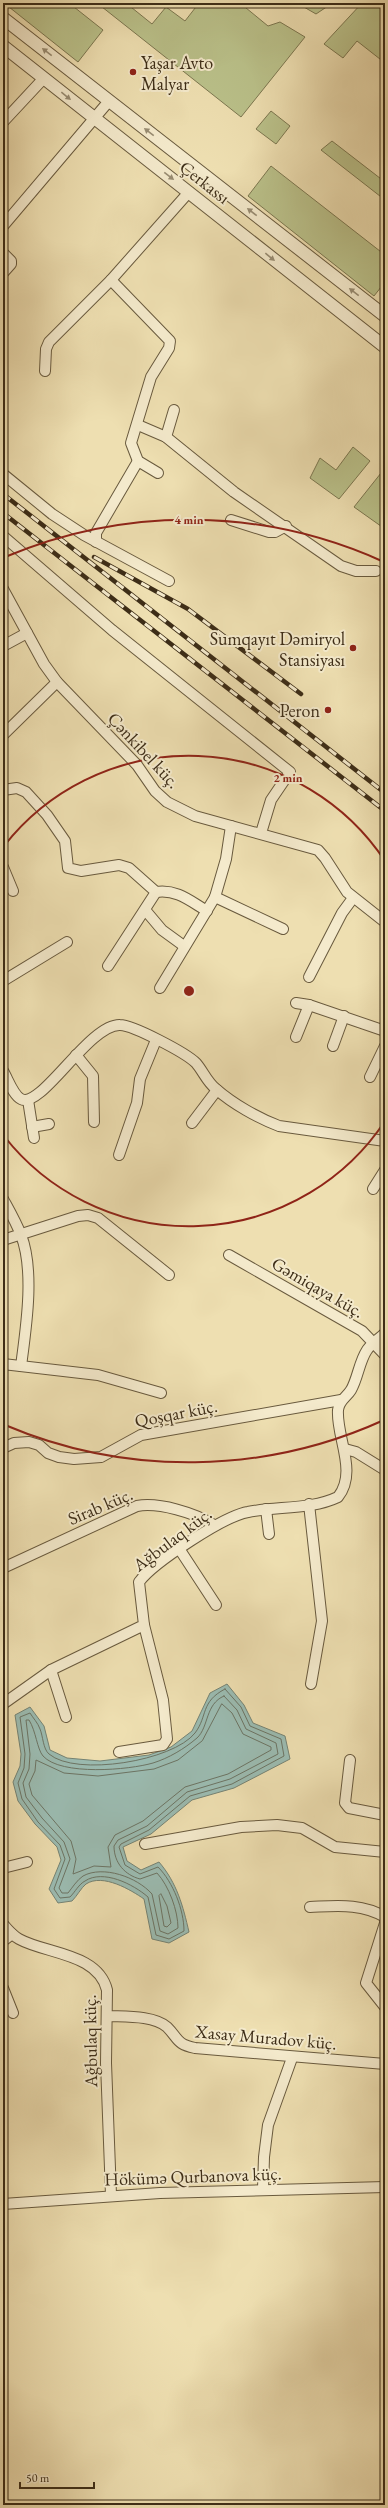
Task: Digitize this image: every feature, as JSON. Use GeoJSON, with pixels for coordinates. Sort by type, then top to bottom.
{"type":"FeatureCollection","features":[{"type":"Feature","properties":{"kind":"street","name":"Çerkassı"},"geometry":{"type":"LineString","coordinates":[[3,18],[385,316]]}},
{"type":"Feature","properties":{"kind":"street","name":"Çerkassı"},"geometry":{"type":"LineString","coordinates":[[3,46],[385,347]]}},
{"type":"Feature","properties":{"kind":"street"},"geometry":{"type":"LineString","coordinates":[[3,122],[44,78]]}},
{"type":"Feature","properties":{"kind":"street"},"geometry":{"type":"LineString","coordinates":[[3,226],[109,101]]}},
{"type":"Feature","properties":{"kind":"street"},"geometry":{"type":"LineString","coordinates":[[45,372],[46,349],[49,342],[111,280],[189,192]]}},
{"type":"Feature","properties":{"kind":"street"},"geometry":{"type":"LineString","coordinates":[[3,253],[11,261],[11,264],[3,273]]}},
{"type":"Feature","properties":{"kind":"street"},"geometry":{"type":"LineString","coordinates":[[111,280],[170,341],[169,348],[151,377],[138,425],[131,443],[138,461],[158,473]]}},
{"type":"Feature","properties":{"kind":"street"},"geometry":{"type":"LineString","coordinates":[[166,437],[174,410]]}},
{"type":"Feature","properties":{"kind":"street"},"geometry":{"type":"LineString","coordinates":[[138,425],[166,437],[234,492],[286,526],[342,566],[356,571],[376,571]]}},
{"type":"Feature","properties":{"kind":"street"},"geometry":{"type":"LineString","coordinates":[[96,542],[96,533],[138,461]]}},
{"type":"Feature","properties":{"kind":"street"},"geometry":{"type":"LineString","coordinates":[[3,474],[52,514],[96,542],[169,581]]}},
{"type":"Feature","properties":{"kind":"street"},"geometry":{"type":"LineString","coordinates":[[231,520],[269,532],[275,532],[286,526]]}},
{"type":"Feature","properties":{"kind":"street"},"geometry":{"type":"LineString","coordinates":[[3,536],[112,630],[290,772],[271,800],[262,833]]}},
{"type":"Feature","properties":{"kind":"street","name":"Çənkibel küç."},"geometry":{"type":"LineString","coordinates":[[3,589],[44,664],[57,682],[137,765],[155,791],[167,802],[195,816],[262,833],[318,850],[353,898],[385,922]]}},
{"type":"Feature","properties":{"kind":"street"},"geometry":{"type":"LineString","coordinates":[[3,646],[27,633]]}},
{"type":"Feature","properties":{"kind":"street"},"geometry":{"type":"LineString","coordinates":[[3,735],[57,682]]}},
{"type":"Feature","properties":{"kind":"street"},"geometry":{"type":"LineString","coordinates":[[3,790],[17,788],[26,792],[47,815],[65,840],[68,868],[81,871],[118,865],[129,868],[156,892]]}},
{"type":"Feature","properties":{"kind":"street"},"geometry":{"type":"LineString","coordinates":[[160,988],[184,946],[207,912],[214,897],[226,859],[231,826]]}},
{"type":"Feature","properties":{"kind":"street"},"geometry":{"type":"LineString","coordinates":[[3,867],[13,891]]}},
{"type":"Feature","properties":{"kind":"street"},"geometry":{"type":"LineString","coordinates":[[156,892],[168,890],[176,892],[207,912]]}},
{"type":"Feature","properties":{"kind":"street"},"geometry":{"type":"LineString","coordinates":[[108,966],[146,911],[156,892]]}},
{"type":"Feature","properties":{"kind":"street"},"geometry":{"type":"LineString","coordinates":[[214,897],[283,929]]}},
{"type":"Feature","properties":{"kind":"street"},"geometry":{"type":"LineString","coordinates":[[309,977],[342,913],[353,898]]}},
{"type":"Feature","properties":{"kind":"street"},"geometry":{"type":"LineString","coordinates":[[146,911],[162,930],[184,946]]}},
{"type":"Feature","properties":{"kind":"street"},"geometry":{"type":"LineString","coordinates":[[3,981],[67,942]]}},
{"type":"Feature","properties":{"kind":"street"},"geometry":{"type":"LineString","coordinates":[[296,1004],[309,1004],[385,1031]]}},
{"type":"Feature","properties":{"kind":"street"},"geometry":{"type":"LineString","coordinates":[[296,1037],[309,1004]]}},
{"type":"Feature","properties":{"kind":"street"},"geometry":{"type":"LineString","coordinates":[[333,1046],[344,1016]]}},
{"type":"Feature","properties":{"kind":"street"},"geometry":{"type":"LineString","coordinates":[[3,1071],[18,1097],[22,1100],[28,1100],[53,1081],[76,1055],[100,1032],[120,1025],[133,1028],[188,1056],[217,1090],[264,1120],[279,1126],[385,1141]]}},
{"type":"Feature","properties":{"kind":"street"},"geometry":{"type":"LineString","coordinates":[[119,1155],[137,1103],[140,1079],[156,1040]]}},
{"type":"Feature","properties":{"kind":"street"},"geometry":{"type":"LineString","coordinates":[[370,1078],[385,1046]]}},
{"type":"Feature","properties":{"kind":"street"},"geometry":{"type":"LineString","coordinates":[[76,1055],[93,1076],[94,1122]]}},
{"type":"Feature","properties":{"kind":"street"},"geometry":{"type":"LineString","coordinates":[[192,1123],[217,1090]]}},
{"type":"Feature","properties":{"kind":"street"},"geometry":{"type":"LineString","coordinates":[[28,1100],[33,1132],[49,1124]]}},
{"type":"Feature","properties":{"kind":"street"},"geometry":{"type":"LineString","coordinates":[[374,1189],[385,1170]]}},
{"type":"Feature","properties":{"kind":"street"},"geometry":{"type":"LineString","coordinates":[[3,1198],[21,1235],[27,1293],[25,1334],[21,1366]]}},
{"type":"Feature","properties":{"kind":"street"},"geometry":{"type":"LineString","coordinates":[[3,1240],[78,1216],[88,1215],[98,1218],[169,1274]]}},
{"type":"Feature","properties":{"kind":"street","name":"Gəmiqaya küç."},"geometry":{"type":"LineString","coordinates":[[229,1255],[362,1331],[385,1355]]}},
{"type":"Feature","properties":{"kind":"street"},"geometry":{"type":"LineString","coordinates":[[340,1400],[351,1389],[364,1355],[385,1333]]}},
{"type":"Feature","properties":{"kind":"street"},"geometry":{"type":"LineString","coordinates":[[3,1364],[98,1375],[161,1393]]}},
{"type":"Feature","properties":{"kind":"street","name":"Qoşqar küç."},"geometry":{"type":"LineString","coordinates":[[3,1448],[14,1443],[30,1442],[39,1445],[48,1453],[59,1457],[74,1459],[101,1457],[112,1453],[130,1439],[141,1435],[340,1400]]}},
{"type":"Feature","properties":{"kind":"street","name":"Ağbulaq küç."},"geometry":{"type":"LineString","coordinates":[[144,1625],[139,1582],[214,1525],[240,1514],[332,1500],[342,1493],[344,1484],[345,1449],[338,1417],[340,1400]]}},
{"type":"Feature","properties":{"kind":"street"},"geometry":{"type":"LineString","coordinates":[[345,1449],[356,1452],[385,1470]]}},
{"type":"Feature","properties":{"kind":"street"},"geometry":{"type":"LineString","coordinates":[[309,1504],[322,1621],[311,1684]]}},
{"type":"Feature","properties":{"kind":"street","name":"Sirab küç."},"geometry":{"type":"LineString","coordinates":[[3,1568],[137,1506],[161,1505],[207,1521],[214,1525]]}},
{"type":"Feature","properties":{"kind":"street"},"geometry":{"type":"LineString","coordinates":[[266,1509],[269,1534]]}},
{"type":"Feature","properties":{"kind":"street"},"geometry":{"type":"LineString","coordinates":[[180,1550],[216,1605]]}},
{"type":"Feature","properties":{"kind":"street"},"geometry":{"type":"LineString","coordinates":[[3,1704],[51,1670],[144,1625],[163,1700],[167,1739],[163,1745],[119,1752]]}},
{"type":"Feature","properties":{"kind":"street"},"geometry":{"type":"LineString","coordinates":[[51,1670],[66,1717]]}},
{"type":"Feature","properties":{"kind":"street"},"geometry":{"type":"LineString","coordinates":[[350,1760],[345,1804],[349,1808],[385,1815]]}},
{"type":"Feature","properties":{"kind":"street"},"geometry":{"type":"LineString","coordinates":[[145,1844],[241,1827],[277,1825],[302,1828],[311,1832],[325,1843],[335,1847],[385,1852]]}},
{"type":"Feature","properties":{"kind":"street"},"geometry":{"type":"LineString","coordinates":[[3,1868],[27,1862]]}},
{"type":"Feature","properties":{"kind":"street"},"geometry":{"type":"LineString","coordinates":[[310,1907],[359,1907],[373,1910],[385,1917]]}},
{"type":"Feature","properties":{"kind":"street"},"geometry":{"type":"LineString","coordinates":[[385,1923],[366,1982],[385,2007]]}},
{"type":"Feature","properties":{"kind":"street","name":"Ağbulaq küç."},"geometry":{"type":"LineString","coordinates":[[3,1924],[12,1934],[21,1940],[65,1954],[99,1974],[107,1990],[106,2063],[111,2196]]}},
{"type":"Feature","properties":{"kind":"street"},"geometry":{"type":"LineString","coordinates":[[3,1941],[12,1934]]}},
{"type":"Feature","properties":{"kind":"street"},"geometry":{"type":"LineString","coordinates":[[3,1988],[13,2013]]}},
{"type":"Feature","properties":{"kind":"street","name":"Xasay Muradov küç."},"geometry":{"type":"LineString","coordinates":[[107,2016],[158,2022],[167,2027],[177,2041],[184,2046],[292,2058],[385,2064]]}},
{"type":"Feature","properties":{"kind":"street"},"geometry":{"type":"LineString","coordinates":[[264,2189],[264,2151],[268,2125],[292,2058]]}},
{"type":"Feature","properties":{"kind":"street","name":"Hökümə Qurbanova küç."},"geometry":{"type":"LineString","coordinates":[[3,2204],[111,2196],[264,2189],[385,2187]]}},
{"type":"Feature","properties":{"kind":"green space"},"geometry":{"type":"Polygon","coordinates":[[[4,3],[69,3],[103,30],[78,62],[4,3]]]}},
{"type":"Feature","properties":{"kind":"green space"},"geometry":{"type":"Polygon","coordinates":[[[97,3],[126,3],[152,24],[166,7],[185,21],[199,3],[240,3],[268,26],[280,22],[305,37],[241,117],[97,3]]]}},
{"type":"Feature","properties":{"kind":"green space"},"geometry":{"type":"Polygon","coordinates":[[[162,3],[169,3],[166,7],[162,3]]]}},
{"type":"Feature","properties":{"kind":"green space"},"geometry":{"type":"Polygon","coordinates":[[[297,3],[330,3],[331,4],[316,14],[297,3]]]}},
{"type":"Feature","properties":{"kind":"green space"},"geometry":{"type":"Polygon","coordinates":[[[362,3],[368,3],[373,6],[375,3],[385,3],[385,63],[357,41],[343,58],[324,44],[362,3]]]}},
{"type":"Feature","properties":{"kind":"green space"},"geometry":{"type":"Polygon","coordinates":[[[271,111],[290,126],[276,144],[256,129],[271,111]]]}},
{"type":"Feature","properties":{"kind":"green space"},"geometry":{"type":"Polygon","coordinates":[[[332,141],[385,182],[385,200],[321,150],[332,141]]]}},
{"type":"Feature","properties":{"kind":"green space"},"geometry":{"type":"Polygon","coordinates":[[[271,166],[385,255],[385,282],[374,296],[248,196],[271,166]]]}},
{"type":"Feature","properties":{"kind":"green space"},"geometry":{"type":"Polygon","coordinates":[[[353,447],[370,461],[339,499],[310,478],[320,458],[336,470],[353,447]]]}},
{"type":"Feature","properties":{"kind":"green space"},"geometry":{"type":"Polygon","coordinates":[[[385,468],[385,529],[354,507],[385,468]]]}},
{"type":"Feature","properties":{"kind":"water"},"geometry":{"type":"Polygon","coordinates":[[[227,1684],[244,1705],[253,1723],[285,1736],[290,1759],[234,1788],[192,1800],[151,1834],[123,1847],[127,1861],[141,1870],[159,1862],[175,1887],[189,1932],[169,1943],[152,1939],[144,1899],[124,1887],[100,1880],[86,1884],[72,1901],[58,1903],[49,1889],[61,1860],[57,1847],[35,1824],[18,1801],[13,1782],[20,1766],[21,1754],[15,1715],[30,1707],[44,1726],[50,1750],[67,1758],[100,1761],[149,1755],[171,1747],[192,1731],[210,1693],[227,1684]]]}},
{"type":"Feature","properties":{"kind":"railway"},"geometry":{"type":"LineString","coordinates":[[3,494],[385,793]]}},
{"type":"Feature","properties":{"kind":"railway"},"geometry":{"type":"LineString","coordinates":[[3,513],[385,811]]}},
{"type":"Feature","properties":{"kind":"railway"},"geometry":{"type":"LineString","coordinates":[[94,557],[188,609],[301,694]]}},
{"type":"Feature","properties":{"kind":"place","name":"Yaşar Avto Malyar"},"geometry":{"type":"Point","coordinates":[133,72]}},
{"type":"Feature","properties":{"kind":"place","name":"Sumqayıt Dəmiryol Stansiyası"},"geometry":{"type":"Point","coordinates":[353,648]}},
{"type":"Feature","properties":{"kind":"place","name":"Peron"},"geometry":{"type":"Point","coordinates":[328,710]}}]}
